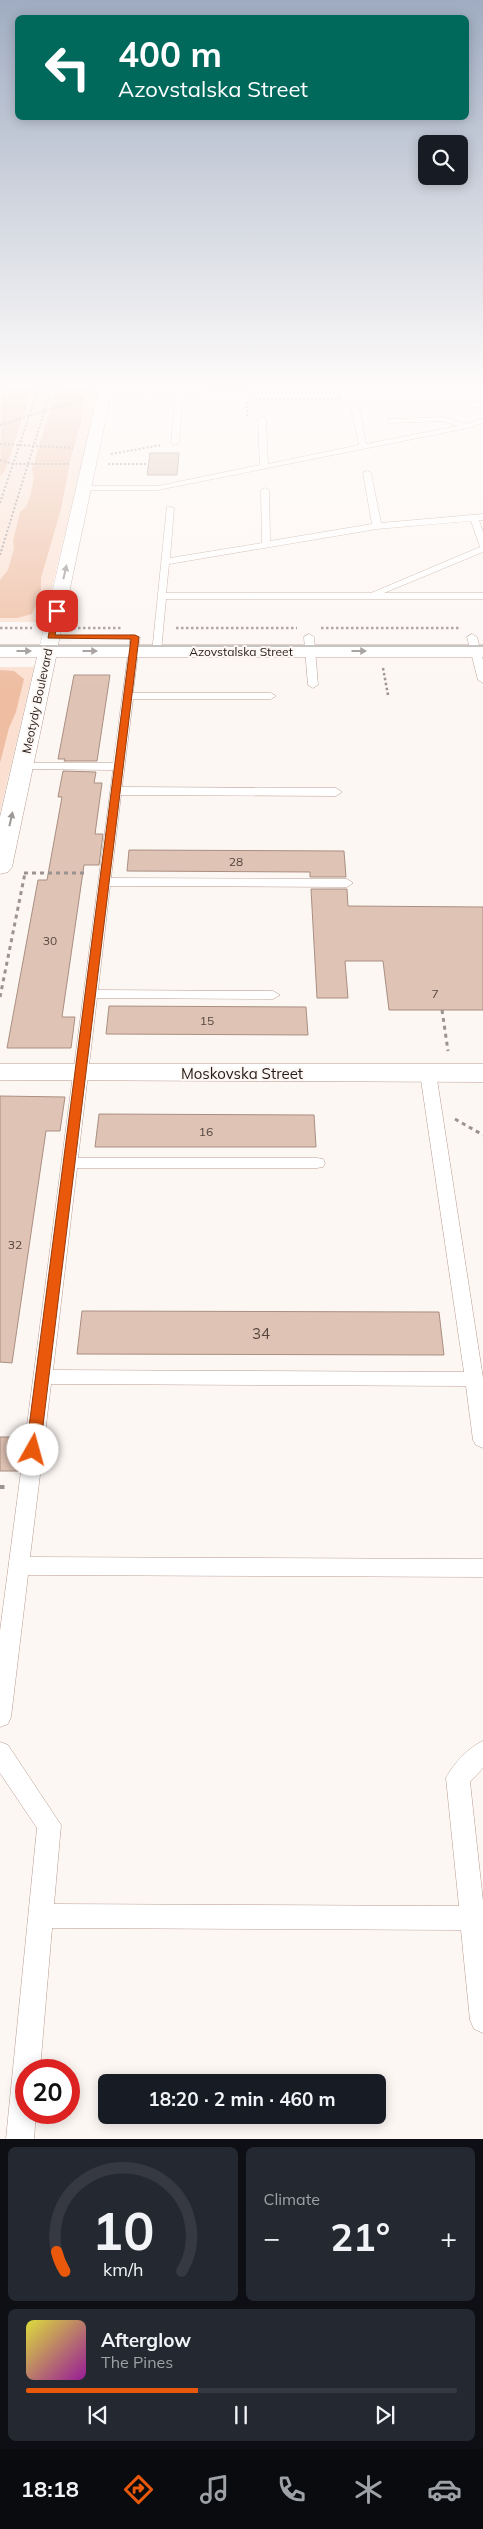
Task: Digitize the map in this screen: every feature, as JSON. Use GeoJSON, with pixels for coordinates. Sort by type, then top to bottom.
{"type":"FeatureCollection","features":[{"type":"Feature","properties":{"kind":"street","name":"Meotydy Boulevard"},"geometry":{"type":"LineString","coordinates":[[8,870],[22,766],[84,489]]}},
{"type":"Feature","properties":{"kind":"street","name":"Azovstalska Street"},"geometry":{"type":"LineString","coordinates":[[0,637],[49,644],[134,644],[157,639],[310,636],[475,641]]}},
{"type":"Feature","properties":{"kind":"street","name":"Azovstalska Street"},"geometry":{"type":"LineString","coordinates":[[0,651],[49,644]]}},
{"type":"Feature","properties":{"kind":"street","name":"Moskovska Street"},"geometry":{"type":"LineString","coordinates":[[0,1072],[483,1074]]}},
{"type":"Feature","properties":{"kind":"lane"},"geometry":{"type":"LineString","coordinates":[[370,489],[377,526]]}},
{"type":"Feature","properties":{"kind":"lane"},"geometry":{"type":"LineString","coordinates":[[264,490],[266,545]]}},
{"type":"Feature","properties":{"kind":"lane"},"geometry":{"type":"LineString","coordinates":[[157,639],[170,508]]}},
{"type":"Feature","properties":{"kind":"lane"},"geometry":{"type":"LineString","coordinates":[[165,562],[377,526],[479,518],[483,545]]}},
{"type":"Feature","properties":{"kind":"lane"},"geometry":{"type":"LineString","coordinates":[[369,596],[483,549]]}},
{"type":"Feature","properties":{"kind":"lane"},"geometry":{"type":"LineString","coordinates":[[162,596],[483,596]]}},
{"type":"Feature","properties":{"kind":"lane"},"geometry":{"type":"LineString","coordinates":[[310,636],[313,686]]}},
{"type":"Feature","properties":{"kind":"lane"},"geometry":{"type":"LineString","coordinates":[[475,641],[483,680]]}},
{"type":"Feature","properties":{"kind":"lane"},"geometry":{"type":"LineString","coordinates":[[0,1717],[134,644]]}},
{"type":"Feature","properties":{"kind":"lane"},"geometry":{"type":"LineString","coordinates":[[128,696],[271,696]]}},
{"type":"Feature","properties":{"kind":"lane"},"geometry":{"type":"LineString","coordinates":[[22,766],[119,767]]}},
{"type":"Feature","properties":{"kind":"lane"},"geometry":{"type":"LineString","coordinates":[[116,791],[336,792]]}},
{"type":"Feature","properties":{"kind":"lane"},"geometry":{"type":"LineString","coordinates":[[105,877],[347,883]]}},
{"type":"Feature","properties":{"kind":"lane"},"geometry":{"type":"LineString","coordinates":[[90,994],[273,995]]}},
{"type":"Feature","properties":{"kind":"lane"},"geometry":{"type":"LineString","coordinates":[[440,1073],[474,1379],[483,1440]]}},
{"type":"Feature","properties":{"kind":"lane"},"geometry":{"type":"LineString","coordinates":[[69,1163],[317,1163]]}},
{"type":"Feature","properties":{"kind":"lane"},"geometry":{"type":"LineString","coordinates":[[42,1377],[474,1379]]}},
{"type":"Feature","properties":{"kind":"lane"},"geometry":{"type":"LineString","coordinates":[[19,1566],[483,1568]]}},
{"type":"Feature","properties":{"kind":"lane"},"geometry":{"type":"LineString","coordinates":[[483,1752],[458,1778],[483,2020]]}},
{"type":"Feature","properties":{"kind":"lane"},"geometry":{"type":"LineString","coordinates":[[0,1754],[49,1825],[20,2139]]}},
{"type":"Feature","properties":{"kind":"lane"},"geometry":{"type":"LineString","coordinates":[[41,1916],[473,1918]]}},
{"type":"Feature","properties":{"kind":"path"},"geometry":{"type":"LineString","coordinates":[[0,503],[5,489]]}},
{"type":"Feature","properties":{"kind":"path"},"geometry":{"type":"LineString","coordinates":[[0,554],[20,489]]}},
{"type":"Feature","properties":{"kind":"path"},"geometry":{"type":"LineString","coordinates":[[73,628],[157,639],[310,636],[475,641]]}},
{"type":"Feature","properties":{"kind":"path"},"geometry":{"type":"LineString","coordinates":[[382,660],[388,695]]}},
{"type":"Feature","properties":{"kind":"path"},"geometry":{"type":"LineString","coordinates":[[8,870],[105,877]]}},
{"type":"Feature","properties":{"kind":"path"},"geometry":{"type":"LineString","coordinates":[[440,1073],[442,1010]]}},
{"type":"Feature","properties":{"kind":"shaded area"},"geometry":{"type":"Polygon","coordinates":[[[0,489],[75,489],[44,622],[0,622],[0,489]]]}},
{"type":"Feature","properties":{"kind":"shaded area"},"geometry":{"type":"Polygon","coordinates":[[[32,489],[65,489],[41,578],[41,595],[32,614],[17,618],[0,618],[0,580],[8,570],[20,512],[26,507],[32,489]]]}},
{"type":"Feature","properties":{"kind":"shaded area"},"geometry":{"type":"Polygon","coordinates":[[[0,667],[34,667],[0,812],[0,667]]]}},
{"type":"Feature","properties":{"kind":"shaded area"},"geometry":{"type":"Polygon","coordinates":[[[0,670],[14,671],[24,679],[0,763],[0,670]]]}},
{"type":"Feature","properties":{"kind":"building"},"geometry":{"type":"Polygon","coordinates":[[[74,675],[110,675],[97,761],[64,761],[65,759],[58,759],[74,675]]]}},
{"type":"Feature","properties":{"kind":"building"},"geometry":{"type":"Polygon","coordinates":[[[63,771],[96,772],[94,783],[102,783],[95,834],[103,834],[99,865],[84,865],[62,1017],[75,1017],[71,1048],[7,1048],[38,880],[47,880],[62,797],[58,797],[63,771]]]}},
{"type":"Feature","properties":{"kind":"building"},"geometry":{"type":"Polygon","coordinates":[[[129,850],[344,851],[346,877],[310,877],[310,872],[127,871],[129,850]]]}},
{"type":"Feature","properties":{"kind":"building"},"geometry":{"type":"Polygon","coordinates":[[[311,889],[347,889],[348,906],[483,907],[483,1010],[389,1010],[383,961],[345,961],[348,998],[317,998],[311,889]]]}},
{"type":"Feature","properties":{"kind":"building"},"geometry":{"type":"Polygon","coordinates":[[[109,1006],[306,1007],[308,1035],[106,1034],[109,1006]]]}},
{"type":"Feature","properties":{"kind":"building"},"geometry":{"type":"Polygon","coordinates":[[[0,1096],[65,1097],[60,1131],[46,1131],[12,1363],[0,1362],[0,1096]]]}},
{"type":"Feature","properties":{"kind":"building"},"geometry":{"type":"Polygon","coordinates":[[[99,1114],[314,1115],[316,1147],[95,1147],[99,1114]]]}},
{"type":"Feature","properties":{"kind":"building"},"geometry":{"type":"Polygon","coordinates":[[[82,1311],[439,1312],[444,1355],[77,1354],[82,1311]]]}},
{"type":"Feature","properties":{"kind":"building"},"geometry":{"type":"Polygon","coordinates":[[[0,1437],[24,1437],[19,1471],[0,1471],[0,1437]]]}},
{"type":"Feature","properties":{"kind":"tram line"},"geometry":{"type":"LineString","coordinates":[[0,646],[483,646]]}},
{"type":"Feature","properties":{"kind":"route"},"geometry":{"type":"LineString","coordinates":[[33,1450],[135,637],[51,637],[57,611]]}}]}
